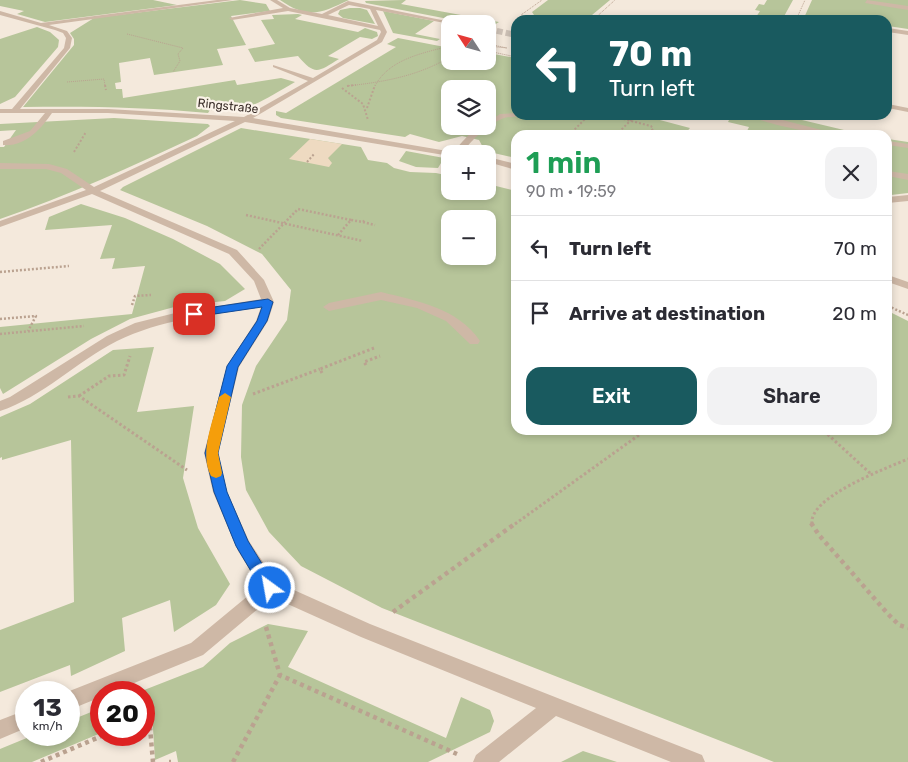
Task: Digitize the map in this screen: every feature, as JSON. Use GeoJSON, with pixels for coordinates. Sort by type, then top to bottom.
{"type":"FeatureCollection","features":[{"type":"Feature","properties":{"kind":"lane"},"geometry":{"type":"LineString","coordinates":[[43,24],[230,0]]}},
{"type":"Feature","properties":{"kind":"lane"},"geometry":{"type":"LineString","coordinates":[[273,0],[288,9],[381,28]]}},
{"type":"Feature","properties":{"kind":"lane"},"geometry":{"type":"LineString","coordinates":[[323,16],[354,0]]}},
{"type":"Feature","properties":{"kind":"lane"},"geometry":{"type":"LineString","coordinates":[[867,2],[908,8]]}},
{"type":"Feature","properties":{"kind":"lane"},"geometry":{"type":"LineString","coordinates":[[348,3],[441,21]]}},
{"type":"Feature","properties":{"kind":"lane"},"geometry":{"type":"LineString","coordinates":[[0,224],[95,190],[256,114],[380,41],[384,32],[372,8]]}},
{"type":"Feature","properties":{"kind":"lane"},"geometry":{"type":"LineString","coordinates":[[232,18],[288,9]]}},
{"type":"Feature","properties":{"kind":"lane"},"geometry":{"type":"LineString","coordinates":[[0,13],[43,24],[65,32],[69,38],[66,48],[15,110]]}},
{"type":"Feature","properties":{"kind":"lane"},"geometry":{"type":"LineString","coordinates":[[65,32],[88,18]]}},
{"type":"Feature","properties":{"kind":"lane"},"geometry":{"type":"LineString","coordinates":[[892,31],[908,33]]}},
{"type":"Feature","properties":{"kind":"lane"},"geometry":{"type":"LineString","coordinates":[[276,66],[312,80]]}},
{"type":"Feature","properties":{"kind":"lane"},"geometry":{"type":"LineString","coordinates":[[892,107],[908,110]]}},
{"type":"Feature","properties":{"kind":"lane","name":"Ringstraße"},"geometry":{"type":"LineString","coordinates":[[0,111],[108,111],[242,119],[441,152]]}},
{"type":"Feature","properties":{"kind":"lane"},"geometry":{"type":"LineString","coordinates":[[6,143],[32,134],[39,129],[50,111]]}},
{"type":"Feature","properties":{"kind":"lane"},"geometry":{"type":"LineString","coordinates":[[496,120],[503,116],[511,115]]}},
{"type":"Feature","properties":{"kind":"lane"},"geometry":{"type":"LineString","coordinates":[[772,120],[807,130]]}},
{"type":"Feature","properties":{"kind":"lane"},"geometry":{"type":"LineString","coordinates":[[464,145],[474,135]]}},
{"type":"Feature","properties":{"kind":"lane"},"geometry":{"type":"LineString","coordinates":[[892,144],[908,146]]}},
{"type":"Feature","properties":{"kind":"lane"},"geometry":{"type":"LineString","coordinates":[[496,162],[511,166]]}},
{"type":"Feature","properties":{"kind":"lane"},"geometry":{"type":"LineString","coordinates":[[0,166],[46,166],[64,171],[100,195],[233,252],[259,280],[268,302],[262,321],[233,366],[212,453],[220,492],[243,546],[270,588],[367,631],[695,762]]}},
{"type":"Feature","properties":{"kind":"lane"},"geometry":{"type":"LineString","coordinates":[[892,175],[908,177]]}},
{"type":"Feature","properties":{"kind":"lane"},"geometry":{"type":"LineString","coordinates":[[892,199],[908,198]]}},
{"type":"Feature","properties":{"kind":"lane"},"geometry":{"type":"LineString","coordinates":[[892,280],[908,286]]}},
{"type":"Feature","properties":{"kind":"lane"},"geometry":{"type":"LineString","coordinates":[[329,307],[382,296],[420,305],[450,318],[474,342]]}},
{"type":"Feature","properties":{"kind":"lane"},"geometry":{"type":"LineString","coordinates":[[0,406],[15,400],[111,339],[139,326],[175,317],[268,302]]}},
{"type":"Feature","properties":{"kind":"lane"},"geometry":{"type":"LineString","coordinates":[[80,697],[197,649],[252,601],[270,588]]}},
{"type":"Feature","properties":{"kind":"lane"},"geometry":{"type":"LineString","coordinates":[[474,760],[555,705]]}},
{"type":"Feature","properties":{"kind":"lane"},"geometry":{"type":"LineString","coordinates":[[0,730],[15,724]]}},
{"type":"Feature","properties":{"kind":"path"},"geometry":{"type":"LineString","coordinates":[[522,15],[542,0]]}},
{"type":"Feature","properties":{"kind":"path"},"geometry":{"type":"LineString","coordinates":[[598,15],[615,0]]}},
{"type":"Feature","properties":{"kind":"path"},"geometry":{"type":"LineString","coordinates":[[798,15],[805,0]]}},
{"type":"Feature","properties":{"kind":"path"},"geometry":{"type":"LineString","coordinates":[[124,31],[131,37],[156,40],[183,48],[178,54],[180,60],[173,72]]}},
{"type":"Feature","properties":{"kind":"path"},"geometry":{"type":"LineString","coordinates":[[488,45],[507,48],[488,45]]}},
{"type":"Feature","properties":{"kind":"path"},"geometry":{"type":"LineString","coordinates":[[368,123],[367,108],[382,74],[423,54],[441,49]]}},
{"type":"Feature","properties":{"kind":"path"},"geometry":{"type":"LineString","coordinates":[[496,53],[511,56]]}},
{"type":"Feature","properties":{"kind":"path"},"geometry":{"type":"LineString","coordinates":[[367,108],[356,97],[340,87],[376,84],[421,72],[441,62]]}},
{"type":"Feature","properties":{"kind":"path"},"geometry":{"type":"LineString","coordinates":[[574,130],[584,120]]}},
{"type":"Feature","properties":{"kind":"path"},"geometry":{"type":"LineString","coordinates":[[626,120],[651,126],[652,130]]}},
{"type":"Feature","properties":{"kind":"path"},"geometry":{"type":"LineString","coordinates":[[621,130],[630,121]]}},
{"type":"Feature","properties":{"kind":"path"},"geometry":{"type":"LineString","coordinates":[[257,251],[298,209],[364,221],[375,225]]}},
{"type":"Feature","properties":{"kind":"path"},"geometry":{"type":"LineString","coordinates":[[246,215],[363,240]]}},
{"type":"Feature","properties":{"kind":"path"},"geometry":{"type":"LineString","coordinates":[[338,235],[351,220]]}},
{"type":"Feature","properties":{"kind":"path"},"geometry":{"type":"LineString","coordinates":[[0,272],[69,266]]}},
{"type":"Feature","properties":{"kind":"path"},"geometry":{"type":"LineString","coordinates":[[892,308],[908,316]]}},
{"type":"Feature","properties":{"kind":"path"},"geometry":{"type":"LineString","coordinates":[[0,319],[36,316],[28,332]]}},
{"type":"Feature","properties":{"kind":"path"},"geometry":{"type":"LineString","coordinates":[[0,334],[98,325],[111,339]]}},
{"type":"Feature","properties":{"kind":"path"},"geometry":{"type":"LineString","coordinates":[[61,398],[78,396],[109,376],[124,375],[139,326]]}},
{"type":"Feature","properties":{"kind":"path"},"geometry":{"type":"LineString","coordinates":[[224,404],[374,348]]}},
{"type":"Feature","properties":{"kind":"path"},"geometry":{"type":"LineString","coordinates":[[366,365],[364,362],[380,356]]}},
{"type":"Feature","properties":{"kind":"path"},"geometry":{"type":"LineString","coordinates":[[320,369],[322,373]]}},
{"type":"Feature","properties":{"kind":"path"},"geometry":{"type":"LineString","coordinates":[[78,396],[187,470]]}},
{"type":"Feature","properties":{"kind":"path"},"geometry":{"type":"LineString","coordinates":[[367,631],[639,435]]}},
{"type":"Feature","properties":{"kind":"path"},"geometry":{"type":"LineString","coordinates":[[828,435],[871,474]]}},
{"type":"Feature","properties":{"kind":"path"},"geometry":{"type":"LineString","coordinates":[[908,459],[871,474],[826,502],[814,512],[811,522],[819,535],[888,614],[899,625],[908,628]]}},
{"type":"Feature","properties":{"kind":"path"},"geometry":{"type":"LineString","coordinates":[[189,461],[187,470],[190,479]]}},
{"type":"Feature","properties":{"kind":"path"},"geometry":{"type":"LineString","coordinates":[[233,762],[280,675],[264,618],[252,601]]}},
{"type":"Feature","properties":{"kind":"path"},"geometry":{"type":"LineString","coordinates":[[280,675],[474,760]]}},
{"type":"Feature","properties":{"kind":"path"},"geometry":{"type":"LineString","coordinates":[[41,762],[90,741]]}},
{"type":"Feature","properties":{"kind":"path"},"geometry":{"type":"LineString","coordinates":[[152,746],[153,762]]}},
{"type":"Feature","properties":{"kind":"green space"},"geometry":{"type":"Polygon","coordinates":[[[0,0],[153,0],[177,5],[45,22],[17,14],[24,11],[0,6],[0,0]]]}},
{"type":"Feature","properties":{"kind":"green space"},"geometry":{"type":"Polygon","coordinates":[[[240,0],[266,4],[270,11],[231,16],[246,45],[217,49],[223,65],[154,75],[150,58],[119,63],[121,82],[115,83],[116,89],[122,89],[123,98],[235,80],[237,85],[281,78],[295,82],[264,100],[245,108],[223,111],[210,110],[208,113],[115,107],[23,107],[74,45],[74,39],[70,33],[94,18],[240,0]]]}},
{"type":"Feature","properties":{"kind":"green space"},"geometry":{"type":"Polygon","coordinates":[[[280,0],[349,0],[323,11],[307,12],[280,0]]]}},
{"type":"Feature","properties":{"kind":"green space"},"geometry":{"type":"Polygon","coordinates":[[[406,0],[401,4],[461,15],[441,15],[441,18],[366,3],[365,1],[406,0]]]}},
{"type":"Feature","properties":{"kind":"green space"},"geometry":{"type":"Polygon","coordinates":[[[548,0],[610,0],[592,15],[534,15],[532,12],[548,0]]]}},
{"type":"Feature","properties":{"kind":"green space"},"geometry":{"type":"Polygon","coordinates":[[[767,0],[793,0],[785,15],[757,15],[760,11],[755,10],[759,4],[764,5],[767,0]]]}},
{"type":"Feature","properties":{"kind":"green space"},"geometry":{"type":"Polygon","coordinates":[[[812,0],[908,0],[908,29],[892,27],[892,15],[805,15],[812,0]]]}},
{"type":"Feature","properties":{"kind":"green space"},"geometry":{"type":"Polygon","coordinates":[[[350,8],[367,10],[375,24],[343,18],[338,14],[340,10],[350,8]]]}},
{"type":"Feature","properties":{"kind":"green space"},"geometry":{"type":"Polygon","coordinates":[[[383,11],[434,21],[415,34],[440,39],[437,41],[393,33],[383,11]]]}},
{"type":"Feature","properties":{"kind":"green space"},"geometry":{"type":"Polygon","coordinates":[[[272,15],[302,15],[295,19],[358,32],[365,28],[377,32],[378,36],[372,39],[360,37],[328,56],[339,59],[317,70],[309,67],[298,56],[255,62],[248,49],[275,44],[261,20],[274,19],[272,15]]]}},
{"type":"Feature","properties":{"kind":"green space"},"geometry":{"type":"Polygon","coordinates":[[[37,27],[50,32],[59,40],[58,47],[15,97],[0,104],[0,39],[37,27]]]}},
{"type":"Feature","properties":{"kind":"green space"},"geometry":{"type":"Polygon","coordinates":[[[398,38],[441,46],[441,70],[496,70],[496,54],[511,57],[511,120],[660,120],[690,128],[688,130],[511,130],[511,157],[496,153],[496,145],[482,145],[479,140],[462,136],[439,142],[410,134],[405,137],[281,118],[276,115],[276,111],[286,113],[396,47],[387,44],[398,38]]]}},
{"type":"Feature","properties":{"kind":"green space"},"geometry":{"type":"Polygon","coordinates":[[[114,118],[208,124],[210,126],[197,136],[75,191],[0,219],[0,147],[4,147],[16,130],[0,131],[0,124],[114,118]]]}},
{"type":"Feature","properties":{"kind":"green space"},"geometry":{"type":"Polygon","coordinates":[[[729,120],[802,120],[844,130],[748,130],[749,127],[728,122],[729,120]]]}},
{"type":"Feature","properties":{"kind":"green space"},"geometry":{"type":"Polygon","coordinates":[[[241,128],[361,147],[368,160],[387,163],[394,168],[410,172],[441,174],[441,200],[496,200],[496,186],[511,190],[511,435],[892,435],[892,313],[908,321],[908,762],[774,762],[382,608],[301,566],[269,532],[246,490],[241,457],[242,405],[256,366],[287,320],[291,290],[262,254],[207,226],[120,190],[241,128]]]}},
{"type":"Feature","properties":{"kind":"green space"},"geometry":{"type":"Polygon","coordinates":[[[892,140],[908,142],[908,193],[892,195],[892,140]]]}},
{"type":"Feature","properties":{"kind":"green space"},"geometry":{"type":"Polygon","coordinates":[[[406,151],[441,157],[441,163],[438,168],[416,167],[399,161],[406,151]]]}},
{"type":"Feature","properties":{"kind":"green space"},"geometry":{"type":"Polygon","coordinates":[[[81,204],[125,218],[173,239],[220,264],[245,289],[225,301],[178,306],[130,319],[91,339],[3,394],[0,388],[0,327],[132,314],[145,266],[112,269],[115,258],[100,259],[112,225],[45,230],[49,217],[81,204]]]}},
{"type":"Feature","properties":{"kind":"green space"},"geometry":{"type":"Polygon","coordinates":[[[154,347],[137,412],[194,406],[183,478],[198,528],[230,584],[216,605],[174,632],[170,600],[122,618],[125,651],[71,676],[70,665],[29,681],[15,681],[15,686],[0,692],[0,630],[74,602],[71,440],[2,460],[2,457],[0,458],[0,417],[30,404],[113,350],[154,347]]]}},
{"type":"Feature","properties":{"kind":"green space"},"geometry":{"type":"Polygon","coordinates":[[[268,624],[308,631],[288,667],[446,738],[461,697],[490,710],[494,721],[490,732],[428,762],[178,762],[176,751],[155,760],[155,686],[203,667],[230,643],[268,624]]]}},
{"type":"Feature","properties":{"kind":"green space"},"geometry":{"type":"Polygon","coordinates":[[[90,712],[90,738],[80,742],[80,717],[90,712]]]}},
{"type":"Feature","properties":{"kind":"green space"},"geometry":{"type":"Polygon","coordinates":[[[15,743],[15,746],[70,746],[32,762],[0,762],[0,749],[15,743]]]}},
{"type":"Feature","properties":{"kind":"green space"},"geometry":{"type":"Polygon","coordinates":[[[583,751],[617,762],[561,762],[583,751]]]}},
{"type":"Feature","properties":{"kind":"shaded area"},"geometry":{"type":"Polygon","coordinates":[[[310,139],[342,144],[328,158],[332,163],[329,167],[289,159],[310,139]]]}},
{"type":"Feature","properties":{"kind":"tunnel"},"geometry":{"type":"LineString","coordinates":[[496,31],[511,34]]}},
{"type":"Feature","properties":{"kind":"slow traffic"},"geometry":{"type":"LineString","coordinates":[[216,473],[212,453],[225,397]]}},
{"type":"Feature","properties":{"kind":"route"},"geometry":{"type":"LineString","coordinates":[[194,314],[268,302],[262,321],[233,366],[212,453],[220,492],[243,546],[270,588]]}}]}
